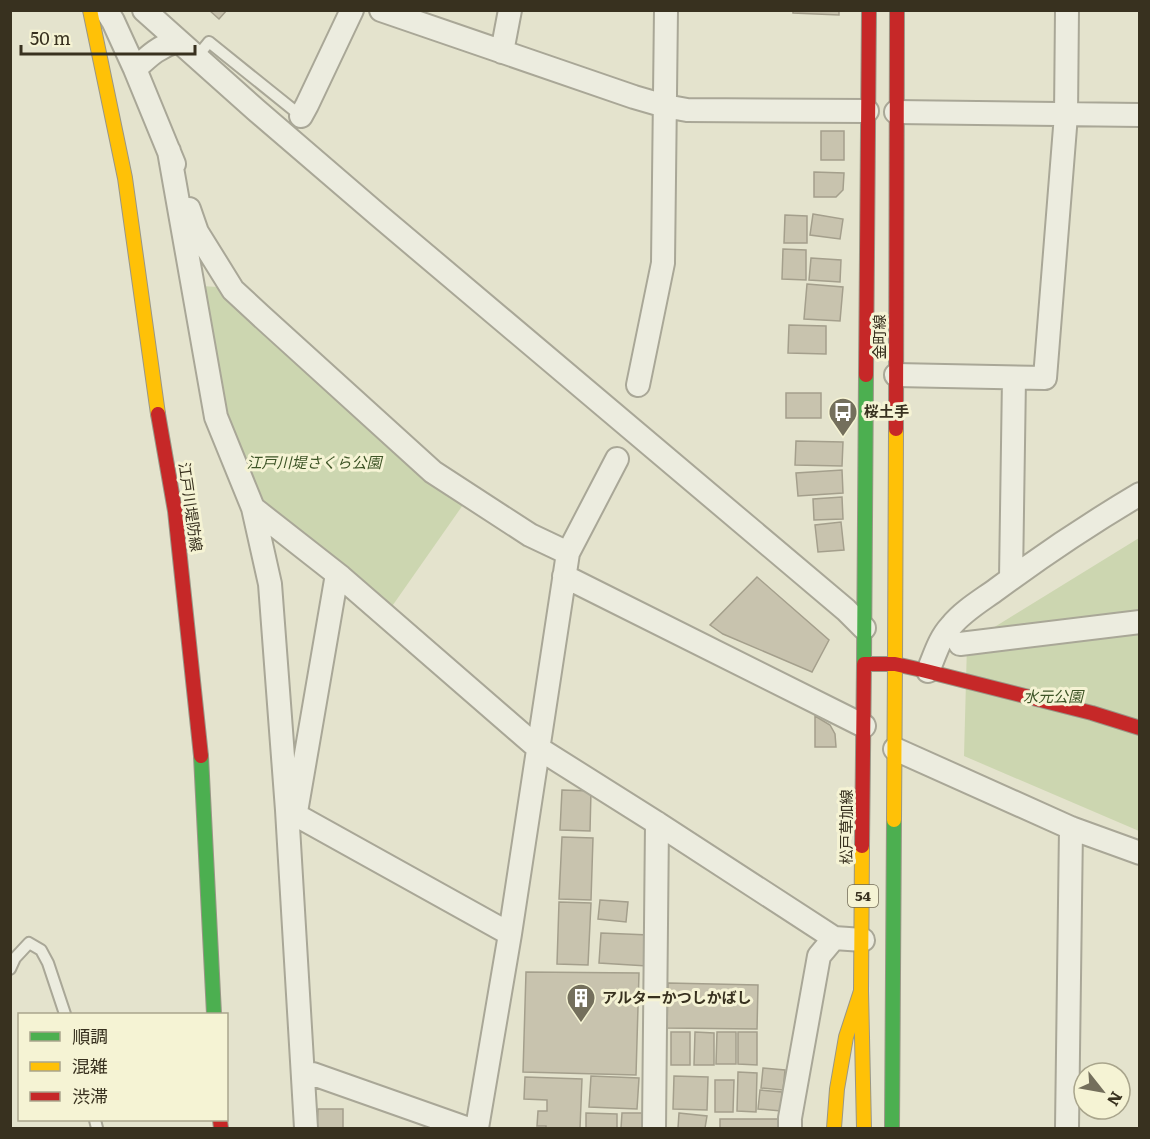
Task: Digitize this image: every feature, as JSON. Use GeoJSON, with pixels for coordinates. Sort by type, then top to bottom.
{"type":"FeatureCollection","features":[{"type":"Feature","properties":{"kind":"main road","name":"江戸川堤防線"},"geometry":{"type":"LineString","coordinates":[[90,10],[125,178],[160,425],[175,511],[200,744],[214,1013]]}},
{"type":"Feature","properties":{"kind":"main road","name":"金町線"},"geometry":{"type":"LineString","coordinates":[[864,664],[869,10]]}},
{"type":"Feature","properties":{"kind":"main road","name":"金町線"},"geometry":{"type":"LineString","coordinates":[[895,664],[897,10]]}},
{"type":"Feature","properties":{"kind":"main road"},"geometry":{"type":"LineString","coordinates":[[864,664],[895,664],[928,671],[1092,713],[1140,728]]}},
{"type":"Feature","properties":{"kind":"main road","name":"松戸草加線"},"geometry":{"type":"LineString","coordinates":[[864,664],[861,991],[864,1128]]}},
{"type":"Feature","properties":{"kind":"main road","name":"54"},"geometry":{"type":"LineString","coordinates":[[892,1128],[895,664]]}},
{"type":"Feature","properties":{"kind":"main road"},"geometry":{"type":"LineString","coordinates":[[834,1128],[837,1089],[846,1037],[861,991]]}},
{"type":"Feature","properties":{"kind":"street"},"geometry":{"type":"LineString","coordinates":[[106,10],[135,69],[169,151],[197,232],[233,290],[433,472],[530,535],[568,553]]}},
{"type":"Feature","properties":{"kind":"street"},"geometry":{"type":"LineString","coordinates":[[144,10],[196,58],[430,259],[864,627]]}},
{"type":"Feature","properties":{"kind":"street"},"geometry":{"type":"LineString","coordinates":[[301,116],[352,10]]}},
{"type":"Feature","properties":{"kind":"street"},"geometry":{"type":"LineString","coordinates":[[381,10],[665,106],[687,110],[867,111]]}},
{"type":"Feature","properties":{"kind":"street"},"geometry":{"type":"LineString","coordinates":[[502,52],[510,10]]}},
{"type":"Feature","properties":{"kind":"street"},"geometry":{"type":"LineString","coordinates":[[638,385],[663,263],[666,10]]}},
{"type":"Feature","properties":{"kind":"street"},"geometry":{"type":"LineString","coordinates":[[896,375],[1045,378],[1066,115],[1067,10]]}},
{"type":"Feature","properties":{"kind":"street"},"geometry":{"type":"LineString","coordinates":[[135,69],[163,45],[177,41]]}},
{"type":"Feature","properties":{"kind":"street"},"geometry":{"type":"LineString","coordinates":[[896,112],[1140,115]]}},
{"type":"Feature","properties":{"kind":"street"},"geometry":{"type":"LineString","coordinates":[[169,151],[216,417],[253,508],[270,584],[291,812],[306,1128]]}},
{"type":"Feature","properties":{"kind":"street"},"geometry":{"type":"LineString","coordinates":[[1011,578],[1014,378]]}},
{"type":"Feature","properties":{"kind":"street"},"geometry":{"type":"LineString","coordinates":[[477,1128],[510,934],[568,553],[617,459]]}},
{"type":"Feature","properties":{"kind":"street"},"geometry":{"type":"LineString","coordinates":[[928,671],[940,641],[957,619],[1011,578],[1140,494]]}},
{"type":"Feature","properties":{"kind":"street"},"geometry":{"type":"LineString","coordinates":[[253,508],[337,574],[538,748],[834,938],[862,940]]}},
{"type":"Feature","properties":{"kind":"street"},"geometry":{"type":"LineString","coordinates":[[291,812],[337,574]]}},
{"type":"Feature","properties":{"kind":"street"},"geometry":{"type":"LineString","coordinates":[[564,576],[864,726]]}},
{"type":"Feature","properties":{"kind":"street"},"geometry":{"type":"LineString","coordinates":[[960,644],[1140,622]]}},
{"type":"Feature","properties":{"kind":"street"},"geometry":{"type":"LineString","coordinates":[[896,749],[1071,828],[1140,853]]}},
{"type":"Feature","properties":{"kind":"street"},"geometry":{"type":"LineString","coordinates":[[291,812],[510,934]]}},
{"type":"Feature","properties":{"kind":"street"},"geometry":{"type":"LineString","coordinates":[[654,1128],[657,823]]}},
{"type":"Feature","properties":{"kind":"street"},"geometry":{"type":"LineString","coordinates":[[1067,1128],[1071,828]]}},
{"type":"Feature","properties":{"kind":"street"},"geometry":{"type":"LineString","coordinates":[[790,1128],[819,956],[834,938]]}},
{"type":"Feature","properties":{"kind":"street"},"geometry":{"type":"LineString","coordinates":[[303,1075],[313,1074],[466,1128]]}},
{"type":"Feature","properties":{"kind":"lane"},"geometry":{"type":"LineString","coordinates":[[196,58],[209,42],[301,116]]}},
{"type":"Feature","properties":{"kind":"lane"},"geometry":{"type":"LineString","coordinates":[[10,969],[15,958],[29,942],[41,950],[48,963],[65,1013]]}},
{"type":"Feature","properties":{"kind":"green space","name":"江戸川堤さくら公園"},"geometry":{"type":"Polygon","coordinates":[[[201,286],[218,287],[465,502],[388,612],[261,504],[224,421],[201,286]]]}},
{"type":"Feature","properties":{"kind":"green space","name":"水元公園"},"geometry":{"type":"Polygon","coordinates":[[[1139,538],[1139,831],[964,756],[967,644],[1139,538]]]}},
{"type":"Feature","properties":{"kind":"building"},"geometry":{"type":"Polygon","coordinates":[[[209,10],[227,10],[219,19],[209,10]]]}},
{"type":"Feature","properties":{"kind":"building"},"geometry":{"type":"Polygon","coordinates":[[[793,10],[839,10],[839,15],[793,13],[793,10]]]}},
{"type":"Feature","properties":{"kind":"building"},"geometry":{"type":"Polygon","coordinates":[[[821,131],[844,131],[844,160],[821,160],[821,131]]]}},
{"type":"Feature","properties":{"kind":"building"},"geometry":{"type":"Polygon","coordinates":[[[814,172],[844,173],[843,190],[836,197],[814,197],[814,172]]]}},
{"type":"Feature","properties":{"kind":"building"},"geometry":{"type":"Polygon","coordinates":[[[813,214],[843,219],[840,239],[810,235],[813,214]]]}},
{"type":"Feature","properties":{"kind":"building"},"geometry":{"type":"Polygon","coordinates":[[[785,215],[807,216],[807,243],[784,243],[785,215]]]}},
{"type":"Feature","properties":{"kind":"building"},"geometry":{"type":"Polygon","coordinates":[[[783,249],[806,250],[806,280],[782,279],[783,249]]]}},
{"type":"Feature","properties":{"kind":"building"},"geometry":{"type":"Polygon","coordinates":[[[811,258],[841,260],[840,282],[809,280],[811,258]]]}},
{"type":"Feature","properties":{"kind":"building"},"geometry":{"type":"Polygon","coordinates":[[[807,284],[843,287],[840,321],[804,319],[807,284]]]}},
{"type":"Feature","properties":{"kind":"building"},"geometry":{"type":"Polygon","coordinates":[[[789,325],[826,326],[826,354],[788,353],[789,325]]]}},
{"type":"Feature","properties":{"kind":"building"},"geometry":{"type":"Polygon","coordinates":[[[786,393],[821,393],[821,418],[786,418],[786,393]]]}},
{"type":"Feature","properties":{"kind":"building"},"geometry":{"type":"Polygon","coordinates":[[[796,441],[843,442],[842,466],[795,465],[796,441]]]}},
{"type":"Feature","properties":{"kind":"building"},"geometry":{"type":"Polygon","coordinates":[[[842,470],[843,493],[798,496],[796,473],[842,470]]]}},
{"type":"Feature","properties":{"kind":"building"},"geometry":{"type":"Polygon","coordinates":[[[842,497],[843,519],[814,520],[813,499],[842,497]]]}},
{"type":"Feature","properties":{"kind":"building"},"geometry":{"type":"Polygon","coordinates":[[[841,522],[844,550],[818,552],[815,525],[841,522]]]}},
{"type":"Feature","properties":{"kind":"building"},"geometry":{"type":"Polygon","coordinates":[[[757,577],[829,640],[812,672],[723,634],[710,625],[757,577]]]}},
{"type":"Feature","properties":{"kind":"building"},"geometry":{"type":"Polygon","coordinates":[[[815,716],[830,725],[835,734],[836,747],[815,747],[815,716]]]}},
{"type":"Feature","properties":{"kind":"building"},"geometry":{"type":"Polygon","coordinates":[[[562,790],[591,791],[590,831],[560,830],[562,790]]]}},
{"type":"Feature","properties":{"kind":"building"},"geometry":{"type":"Polygon","coordinates":[[[562,837],[593,838],[591,900],[559,899],[562,837]]]}},
{"type":"Feature","properties":{"kind":"building"},"geometry":{"type":"Polygon","coordinates":[[[600,900],[628,902],[626,922],[598,919],[600,900]]]}},
{"type":"Feature","properties":{"kind":"building"},"geometry":{"type":"Polygon","coordinates":[[[559,902],[591,903],[588,965],[557,964],[559,902]]]}},
{"type":"Feature","properties":{"kind":"building"},"geometry":{"type":"Polygon","coordinates":[[[601,933],[649,935],[647,966],[599,963],[601,933]]]}},
{"type":"Feature","properties":{"kind":"building","name":"アルターかつしかばし"},"geometry":{"type":"Polygon","coordinates":[[[526,972],[639,973],[636,1075],[523,1072],[526,972]]]}},
{"type":"Feature","properties":{"kind":"building"},"geometry":{"type":"Polygon","coordinates":[[[668,983],[758,985],[757,1029],[667,1028],[668,983]]]}},
{"type":"Feature","properties":{"kind":"building"},"geometry":{"type":"Polygon","coordinates":[[[671,1032],[690,1032],[690,1065],[671,1065],[671,1032]]]}},
{"type":"Feature","properties":{"kind":"building"},"geometry":{"type":"Polygon","coordinates":[[[695,1032],[714,1033],[714,1065],[694,1065],[695,1032]]]}},
{"type":"Feature","properties":{"kind":"building"},"geometry":{"type":"Polygon","coordinates":[[[717,1032],[736,1032],[736,1064],[716,1064],[717,1032]]]}},
{"type":"Feature","properties":{"kind":"building"},"geometry":{"type":"Polygon","coordinates":[[[738,1032],[757,1032],[757,1065],[738,1064],[738,1032]]]}},
{"type":"Feature","properties":{"kind":"building"},"geometry":{"type":"Polygon","coordinates":[[[763,1068],[785,1070],[783,1090],[761,1088],[763,1068]]]}},
{"type":"Feature","properties":{"kind":"building"},"geometry":{"type":"Polygon","coordinates":[[[738,1072],[757,1073],[756,1112],[737,1111],[738,1072]]]}},
{"type":"Feature","properties":{"kind":"building"},"geometry":{"type":"Polygon","coordinates":[[[591,1076],[639,1078],[637,1109],[589,1107],[591,1076]]]}},
{"type":"Feature","properties":{"kind":"building"},"geometry":{"type":"Polygon","coordinates":[[[674,1076],[708,1077],[707,1110],[673,1109],[674,1076]]]}},
{"type":"Feature","properties":{"kind":"building"},"geometry":{"type":"Polygon","coordinates":[[[525,1077],[582,1079],[580,1128],[537,1126],[538,1111],[547,1111],[547,1100],[524,1099],[525,1077]]]}},
{"type":"Feature","properties":{"kind":"building"},"geometry":{"type":"Polygon","coordinates":[[[715,1080],[734,1080],[733,1112],[715,1112],[715,1080]]]}},
{"type":"Feature","properties":{"kind":"building"},"geometry":{"type":"Polygon","coordinates":[[[760,1090],[782,1092],[781,1111],[758,1109],[760,1090]]]}},
{"type":"Feature","properties":{"kind":"building"},"geometry":{"type":"Polygon","coordinates":[[[318,1109],[343,1109],[343,1128],[317,1128],[318,1109]]]}},
{"type":"Feature","properties":{"kind":"building"},"geometry":{"type":"Polygon","coordinates":[[[586,1113],[617,1114],[617,1128],[586,1128],[586,1113]]]}},
{"type":"Feature","properties":{"kind":"building"},"geometry":{"type":"Polygon","coordinates":[[[622,1113],[642,1113],[642,1128],[621,1128],[622,1113]]]}},
{"type":"Feature","properties":{"kind":"building"},"geometry":{"type":"Polygon","coordinates":[[[679,1113],[707,1116],[705,1128],[678,1128],[679,1113]]]}},
{"type":"Feature","properties":{"kind":"building"},"geometry":{"type":"Polygon","coordinates":[[[720,1119],[780,1119],[780,1128],[720,1128],[720,1119]]]}},
{"type":"Feature","properties":{"kind":"traffic: fast"},"geometry":{"type":"LineString","coordinates":[[864,664],[866,375]]}},
{"type":"Feature","properties":{"kind":"traffic: fast"},"geometry":{"type":"LineString","coordinates":[[201,756],[214,1013]]}},
{"type":"Feature","properties":{"kind":"traffic: fast"},"geometry":{"type":"LineString","coordinates":[[892,1128],[894,820]]}},
{"type":"Feature","properties":{"kind":"traffic: slow"},"geometry":{"type":"LineString","coordinates":[[90,10],[125,178],[158,414]]}},
{"type":"Feature","properties":{"kind":"traffic: slow"},"geometry":{"type":"LineString","coordinates":[[895,664],[896,429]]}},
{"type":"Feature","properties":{"kind":"traffic: slow"},"geometry":{"type":"LineString","coordinates":[[894,820],[895,664]]}},
{"type":"Feature","properties":{"kind":"traffic: slow"},"geometry":{"type":"LineString","coordinates":[[862,846],[861,991],[864,1128]]}},
{"type":"Feature","properties":{"kind":"traffic: slow"},"geometry":{"type":"LineString","coordinates":[[834,1128],[837,1089],[846,1037],[861,991]]}},
{"type":"Feature","properties":{"kind":"traffic: jam"},"geometry":{"type":"LineString","coordinates":[[866,375],[869,10]]}},
{"type":"Feature","properties":{"kind":"traffic: jam"},"geometry":{"type":"LineString","coordinates":[[896,429],[897,10]]}},
{"type":"Feature","properties":{"kind":"traffic: jam"},"geometry":{"type":"LineString","coordinates":[[158,414],[175,511],[201,756]]}},
{"type":"Feature","properties":{"kind":"traffic: jam"},"geometry":{"type":"LineString","coordinates":[[862,846],[864,664],[895,664],[922,670],[1092,713],[1140,728]]}},
{"type":"Feature","properties":{"kind":"traffic: jam"},"geometry":{"type":"LineString","coordinates":[[220,1121],[221,1128]]}},
{"type":"Feature","properties":{"kind":"place","name":"桜土手"},"geometry":{"type":"Point","coordinates":[843,438]}},
{"type":"Feature","properties":{"kind":"place","name":"アルターかつしかばし"},"geometry":{"type":"Point","coordinates":[581,1024]}}]}
